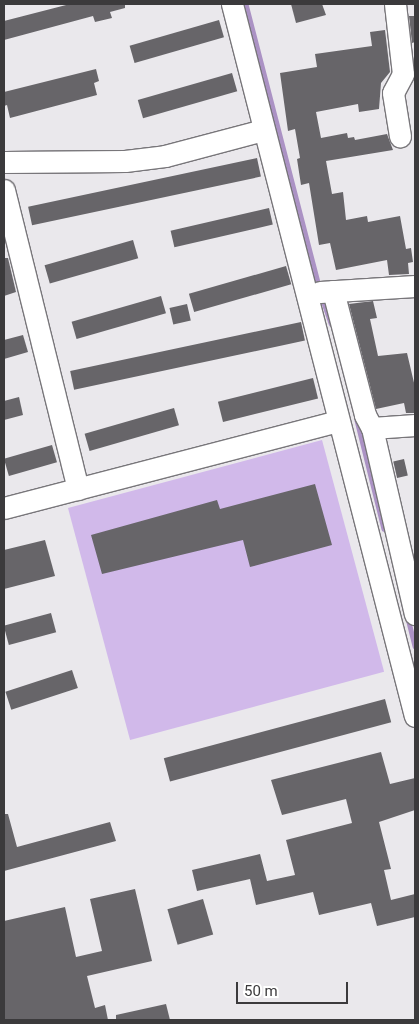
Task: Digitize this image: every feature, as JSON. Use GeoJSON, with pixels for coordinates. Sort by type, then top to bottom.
{"type":"FeatureCollection","features":[{"type":"Feature","properties":{"kind":"street"},"geometry":{"type":"LineString","coordinates":[[232,4],[263,130],[308,292],[338,421],[415,716]]}},
{"type":"Feature","properties":{"kind":"street"},"geometry":{"type":"LineString","coordinates":[[395,4],[403,74],[393,93],[400,136]]}},
{"type":"Feature","properties":{"kind":"street"},"geometry":{"type":"LineString","coordinates":[[4,162],[126,161],[165,156],[263,130]]}},
{"type":"Feature","properties":{"kind":"street"},"geometry":{"type":"LineString","coordinates":[[4,190],[78,489]]}},
{"type":"Feature","properties":{"kind":"street"},"geometry":{"type":"LineString","coordinates":[[308,292],[415,286]]}},
{"type":"Feature","properties":{"kind":"street"},"geometry":{"type":"LineString","coordinates":[[333,291],[365,415],[372,428],[412,584],[415,614]]}},
{"type":"Feature","properties":{"kind":"street"},"geometry":{"type":"LineString","coordinates":[[4,508],[338,421]]}},
{"type":"Feature","properties":{"kind":"street"},"geometry":{"type":"LineString","coordinates":[[372,428],[415,425]]}},
{"type":"Feature","properties":{"kind":"street"},"geometry":{"type":"LineString","coordinates":[[394,634],[415,628]]}},
{"type":"Feature","properties":{"kind":"shaded area"},"geometry":{"type":"Polygon","coordinates":[[[322,440],[384,672],[130,740],[68,508],[322,440]]]}},
{"type":"Feature","properties":{"kind":"building"},"geometry":{"type":"Polygon","coordinates":[[[70,4],[125,4],[125,8],[110,12],[112,18],[95,22],[93,16],[4,40],[4,21],[70,4]]]}},
{"type":"Feature","properties":{"kind":"building"},"geometry":{"type":"Polygon","coordinates":[[[291,4],[322,4],[326,15],[296,23],[291,4]]]}},
{"type":"Feature","properties":{"kind":"building"},"geometry":{"type":"Polygon","coordinates":[[[409,16],[415,16],[415,42],[412,43],[409,16]]]}},
{"type":"Feature","properties":{"kind":"building"},"geometry":{"type":"Polygon","coordinates":[[[219,20],[224,37],[135,63],[130,46],[219,20]]]}},
{"type":"Feature","properties":{"kind":"building"},"geometry":{"type":"Polygon","coordinates":[[[385,30],[390,72],[381,83],[379,109],[359,112],[358,104],[316,112],[321,138],[347,133],[348,138],[354,137],[355,140],[387,134],[393,150],[326,161],[332,194],[343,192],[346,220],[367,216],[368,222],[400,216],[406,249],[411,248],[413,262],[408,263],[409,274],[389,275],[387,260],[336,270],[330,243],[319,245],[309,183],[301,185],[297,159],[300,158],[295,129],[288,131],[280,73],[317,67],[315,54],[372,46],[370,32],[385,30]]]}},
{"type":"Feature","properties":{"kind":"building"},"geometry":{"type":"Polygon","coordinates":[[[96,69],[99,81],[94,83],[97,95],[10,118],[7,105],[4,106],[4,92],[96,69]]]}},
{"type":"Feature","properties":{"kind":"building"},"geometry":{"type":"Polygon","coordinates":[[[232,73],[237,91],[143,118],[138,100],[232,73]]]}},
{"type":"Feature","properties":{"kind":"building"},"geometry":{"type":"Polygon","coordinates":[[[257,158],[261,177],[32,225],[28,207],[257,158]]]}},
{"type":"Feature","properties":{"kind":"building"},"geometry":{"type":"Polygon","coordinates":[[[269,208],[273,225],[174,247],[171,231],[269,208]]]}},
{"type":"Feature","properties":{"kind":"building"},"geometry":{"type":"Polygon","coordinates":[[[133,240],[138,258],[50,284],[45,265],[133,240]]]}},
{"type":"Feature","properties":{"kind":"building"},"geometry":{"type":"Polygon","coordinates":[[[4,258],[8,258],[16,292],[4,296],[4,258]]]}},
{"type":"Feature","properties":{"kind":"building"},"geometry":{"type":"Polygon","coordinates":[[[286,266],[291,284],[194,312],[189,294],[286,266]]]}},
{"type":"Feature","properties":{"kind":"building"},"geometry":{"type":"Polygon","coordinates":[[[161,296],[166,313],[77,339],[72,322],[161,296]]]}},
{"type":"Feature","properties":{"kind":"building"},"geometry":{"type":"Polygon","coordinates":[[[373,301],[377,318],[370,319],[378,356],[407,353],[415,387],[415,413],[406,413],[404,403],[376,409],[349,304],[373,301]]]}},
{"type":"Feature","properties":{"kind":"building"},"geometry":{"type":"Polygon","coordinates":[[[187,304],[191,321],[173,325],[169,308],[187,304]]]}},
{"type":"Feature","properties":{"kind":"building"},"geometry":{"type":"Polygon","coordinates":[[[301,322],[305,341],[74,390],[70,371],[301,322]]]}},
{"type":"Feature","properties":{"kind":"building"},"geometry":{"type":"Polygon","coordinates":[[[23,335],[28,352],[4,359],[4,340],[23,335]]]}},
{"type":"Feature","properties":{"kind":"building"},"geometry":{"type":"Polygon","coordinates":[[[313,378],[318,398],[223,422],[218,402],[313,378]]]}},
{"type":"Feature","properties":{"kind":"building"},"geometry":{"type":"Polygon","coordinates":[[[19,397],[23,415],[4,420],[4,401],[19,397]]]}},
{"type":"Feature","properties":{"kind":"building"},"geometry":{"type":"Polygon","coordinates":[[[174,408],[179,425],[90,451],[85,434],[174,408]]]}},
{"type":"Feature","properties":{"kind":"building"},"geometry":{"type":"Polygon","coordinates":[[[52,445],[57,462],[9,476],[4,459],[52,445]]]}},
{"type":"Feature","properties":{"kind":"building"},"geometry":{"type":"Polygon","coordinates":[[[404,459],[408,476],[397,478],[393,461],[404,459]]]}},
{"type":"Feature","properties":{"kind":"building"},"geometry":{"type":"Polygon","coordinates":[[[315,484],[332,545],[250,567],[243,540],[102,574],[91,535],[217,500],[220,509],[315,484]]]}},
{"type":"Feature","properties":{"kind":"building"},"geometry":{"type":"Polygon","coordinates":[[[45,540],[55,576],[4,589],[4,550],[45,540]]]}},
{"type":"Feature","properties":{"kind":"building"},"geometry":{"type":"Polygon","coordinates":[[[51,613],[56,632],[9,645],[4,626],[51,613]]]}},
{"type":"Feature","properties":{"kind":"building"},"geometry":{"type":"Polygon","coordinates":[[[72,670],[78,688],[11,710],[5,692],[72,670]]]}},
{"type":"Feature","properties":{"kind":"building"},"geometry":{"type":"Polygon","coordinates":[[[385,699],[391,722],[170,781],[164,758],[385,699]]]}},
{"type":"Feature","properties":{"kind":"building"},"geometry":{"type":"Polygon","coordinates":[[[381,752],[390,784],[415,778],[415,810],[379,822],[391,869],[384,870],[391,900],[415,894],[415,917],[377,926],[371,903],[319,915],[313,892],[256,905],[250,879],[197,891],[192,870],[260,854],[267,881],[295,875],[286,840],[352,823],[346,799],[282,815],[271,780],[381,752]]]}},
{"type":"Feature","properties":{"kind":"building"},"geometry":{"type":"Polygon","coordinates":[[[4,814],[8,814],[17,847],[110,822],[116,841],[4,871],[4,814]]]}},
{"type":"Feature","properties":{"kind":"building"},"geometry":{"type":"Polygon","coordinates":[[[135,889],[152,961],[87,976],[95,1008],[105,1005],[108,1020],[4,1020],[4,921],[65,907],[76,957],[102,951],[90,899],[135,889]]]}},
{"type":"Feature","properties":{"kind":"building"},"geometry":{"type":"Polygon","coordinates":[[[203,899],[213,935],[178,945],[167,909],[203,899]]]}},
{"type":"Feature","properties":{"kind":"building"},"geometry":{"type":"Polygon","coordinates":[[[166,1004],[170,1020],[116,1020],[116,1015],[166,1004]]]}},
{"type":"Feature","properties":{"kind":"waterway"},"geometry":{"type":"LineString","coordinates":[[246,4],[319,287]]}},
{"type":"Feature","properties":{"kind":"waterway"},"geometry":{"type":"LineString","coordinates":[[322,297],[331,323]]}},
{"type":"Feature","properties":{"kind":"waterway"},"geometry":{"type":"LineString","coordinates":[[357,420],[384,529]]}},
{"type":"Feature","properties":{"kind":"waterway"},"geometry":{"type":"LineString","coordinates":[[408,618],[415,646]]}}]}
